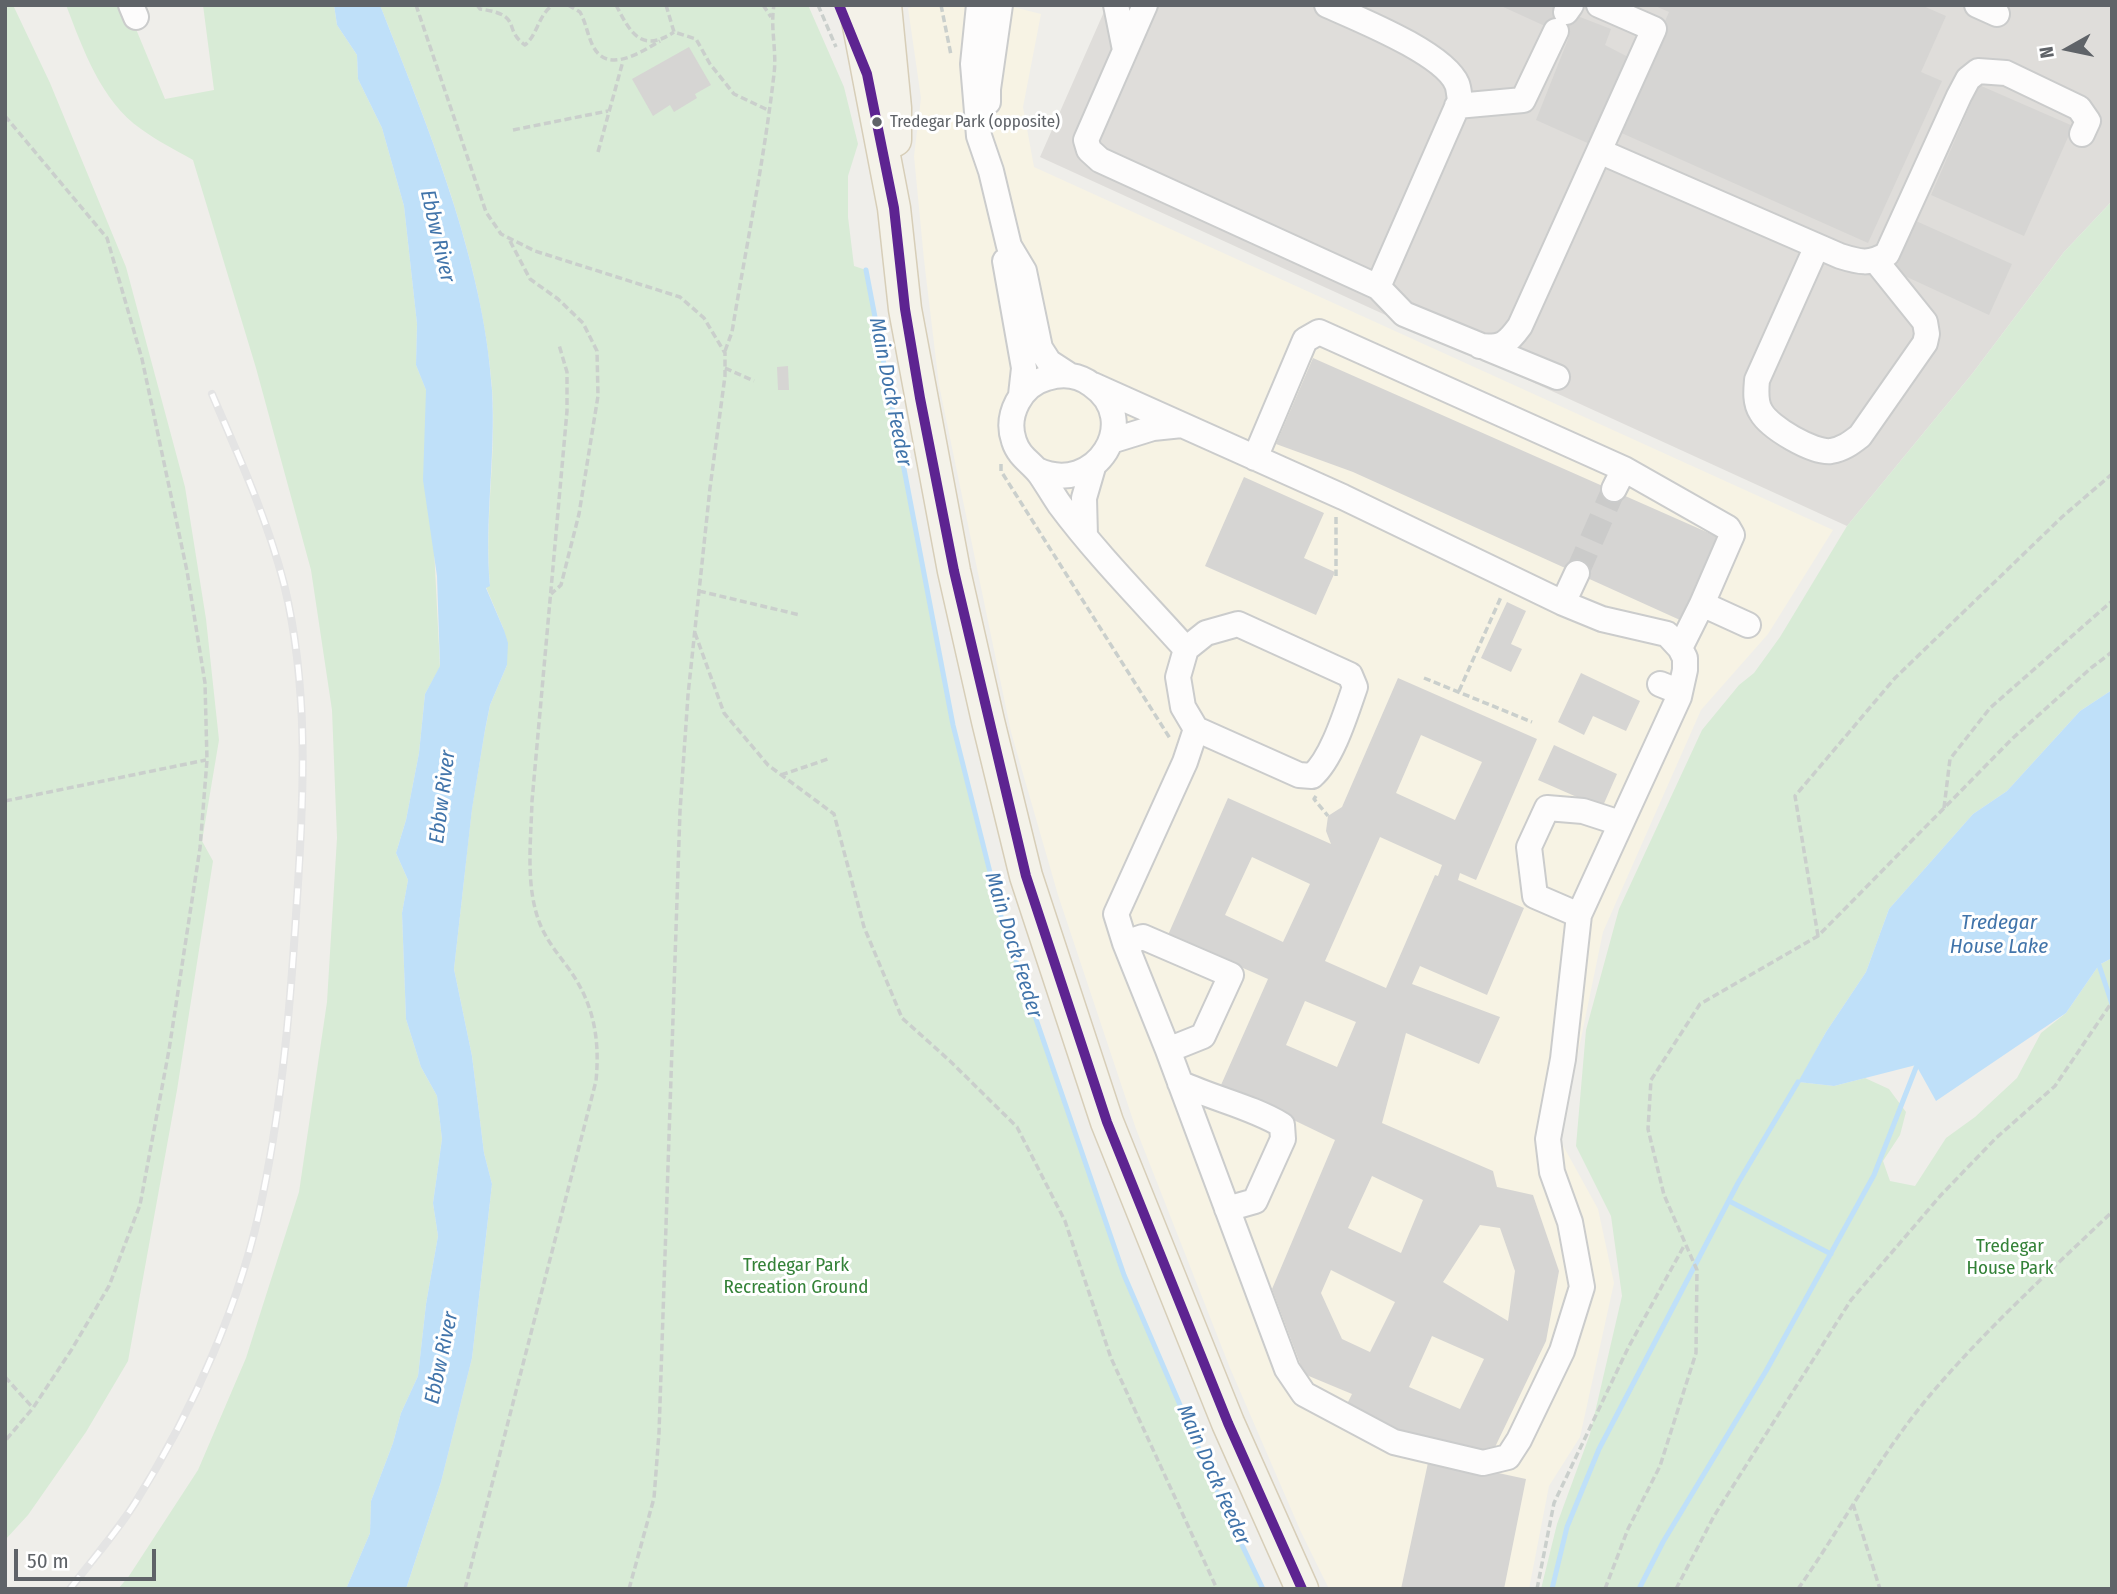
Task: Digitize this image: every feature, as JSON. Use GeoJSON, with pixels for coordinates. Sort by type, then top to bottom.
{"type":"FeatureCollection","features":[{"type":"Feature","properties":{"kind":"main road"},"geometry":{"type":"LineString","coordinates":[[839,5],[867,74]]}},
{"type":"Feature","properties":{"kind":"main road"},"geometry":{"type":"LineString","coordinates":[[855,5],[894,208],[905,309],[954,571],[1026,876],[1107,1122],[1228,1423],[1301,1589]]}},
{"type":"Feature","properties":{"kind":"main road"},"geometry":{"type":"LineString","coordinates":[[886,5],[895,108],[894,208]]}},
{"type":"Feature","properties":{"kind":"lane"},"geometry":{"type":"LineString","coordinates":[[979,5],[973,64],[979,136],[991,171],[1009,246],[1024,271],[1040,348],[1049,362],[1069,375],[1255,458],[1563,603],[1602,620],[1667,634],[1685,658],[1685,670],[1670,688],[1620,823],[1578,915],[1563,1059],[1548,1139],[1552,1171],[1570,1222],[1582,1287],[1562,1350],[1507,1466],[1394,1442],[1304,1394],[1287,1369],[1116,914],[1185,762],[1196,729]]}},
{"type":"Feature","properties":{"kind":"lane"},"geometry":{"type":"LineString","coordinates":[[991,171],[988,89],[1000,5]]}},
{"type":"Feature","properties":{"kind":"lane"},"geometry":{"type":"LineString","coordinates":[[1116,5],[1125,50]]}},
{"type":"Feature","properties":{"kind":"lane"},"geometry":{"type":"LineString","coordinates":[[1145,5],[1086,140],[1089,150],[1100,160],[1378,288],[1404,314],[1557,377]]}},
{"type":"Feature","properties":{"kind":"lane"},"geometry":{"type":"LineString","coordinates":[[1327,5],[1405,41],[1441,66],[1457,83],[1460,100],[1378,288]]}},
{"type":"Feature","properties":{"kind":"lane"},"geometry":{"type":"LineString","coordinates":[[1480,346],[1496,348],[1510,340],[1520,326],[1654,29],[1599,5]]}},
{"type":"Feature","properties":{"kind":"lane"},"geometry":{"type":"LineString","coordinates":[[1457,106],[1523,100],[1564,16]]}},
{"type":"Feature","properties":{"kind":"lane"},"geometry":{"type":"LineString","coordinates":[[1599,151],[1817,246],[1863,263],[1876,261],[1887,254],[1959,96],[1968,79],[1978,71],[2006,73],[2079,108],[2088,121],[2082,134]]}},
{"type":"Feature","properties":{"kind":"lane"},"geometry":{"type":"LineString","coordinates":[[1009,246],[1005,260],[1024,368],[1021,395],[1012,415],[1012,433],[1022,457],[1037,470],[1085,536],[1186,649]]}},
{"type":"Feature","properties":{"kind":"lane"},"geometry":{"type":"LineString","coordinates":[[1817,246],[1757,380],[1756,397],[1760,412],[1773,426],[1816,450],[1831,451],[1847,446],[1860,436],[1925,344],[1925,322],[1876,261]]}},
{"type":"Feature","properties":{"kind":"lane"},"geometry":{"type":"LineString","coordinates":[[1255,458],[1305,340],[1319,332],[1619,479],[1728,528],[1732,535],[1680,648]]}},
{"type":"Feature","properties":{"kind":"lane"},"geometry":{"type":"LineString","coordinates":[[1021,395],[1041,379],[1069,375]]}},
{"type":"Feature","properties":{"kind":"lane"},"geometry":{"type":"LineString","coordinates":[[1085,536],[1084,498],[1093,467],[1107,450],[1111,440],[1111,412],[1104,397],[1093,385]]}},
{"type":"Feature","properties":{"kind":"lane"},"geometry":{"type":"LineString","coordinates":[[1111,440],[1153,428],[1183,425]]}},
{"type":"Feature","properties":{"kind":"lane"},"geometry":{"type":"LineString","coordinates":[[1037,470],[1057,477],[1073,476],[1093,467]]}},
{"type":"Feature","properties":{"kind":"lane"},"geometry":{"type":"LineString","coordinates":[[1563,603],[1577,573]]}},
{"type":"Feature","properties":{"kind":"lane"},"geometry":{"type":"LineString","coordinates":[[1702,604],[1748,625]]}},
{"type":"Feature","properties":{"kind":"lane"},"geometry":{"type":"LineString","coordinates":[[1238,624],[1350,675],[1355,687],[1321,768],[1312,776],[1299,775],[1196,729],[1183,707],[1178,677],[1186,649],[1206,633],[1238,624]]}},
{"type":"Feature","properties":{"kind":"lane"},"geometry":{"type":"LineString","coordinates":[[1578,915],[1535,896],[1529,847],[1547,808],[1583,811],[1620,823]]}},
{"type":"Feature","properties":{"kind":"lane"},"geometry":{"type":"LineString","coordinates":[[1125,943],[1143,937],[1231,975],[1203,1036],[1168,1050]]}},
{"type":"Feature","properties":{"kind":"lane"},"geometry":{"type":"LineString","coordinates":[[1180,1083],[1206,1095],[1261,1112],[1282,1125],[1283,1139],[1255,1201],[1227,1209]]}},
{"type":"Feature","properties":{"kind":"path"},"geometry":{"type":"LineString","coordinates":[[416,5],[486,212],[493,225],[510,240],[535,251],[680,297],[704,318],[725,353]]}},
{"type":"Feature","properties":{"kind":"path"},"geometry":{"type":"LineString","coordinates":[[477,5],[480,9],[500,13],[509,19],[518,40],[525,45],[533,38],[545,11],[553,5]]}},
{"type":"Feature","properties":{"kind":"path"},"geometry":{"type":"LineString","coordinates":[[568,5],[580,12],[592,45],[600,55],[623,61],[674,32],[696,38],[710,64],[734,94],[770,111]]}},
{"type":"Feature","properties":{"kind":"path"},"geometry":{"type":"LineString","coordinates":[[616,5],[631,33],[644,40],[660,41]]}},
{"type":"Feature","properties":{"kind":"path"},"geometry":{"type":"LineString","coordinates":[[666,5],[674,32]]}},
{"type":"Feature","properties":{"kind":"path"},"geometry":{"type":"LineString","coordinates":[[763,5],[772,19]]}},
{"type":"Feature","properties":{"kind":"path"},"geometry":{"type":"LineString","coordinates":[[629,1589],[654,1498],[659,1433],[680,811],[695,631],[725,353],[732,332],[770,111],[777,55],[772,19],[774,5]]}},
{"type":"Feature","properties":{"kind":"path"},"geometry":{"type":"LineString","coordinates":[[598,152],[623,61]]}},
{"type":"Feature","properties":{"kind":"path"},"geometry":{"type":"LineString","coordinates":[[513,130],[608,111]]}},
{"type":"Feature","properties":{"kind":"path"},"geometry":{"type":"LineString","coordinates":[[5,116],[107,239],[142,359],[187,571],[205,683],[206,760],[200,848],[169,1049],[140,1205],[109,1286],[33,1408],[5,1441]]}},
{"type":"Feature","properties":{"kind":"path"},"geometry":{"type":"LineString","coordinates":[[510,240],[530,279],[558,299],[583,323],[597,351],[598,396],[579,514],[561,585],[550,596]]}},
{"type":"Feature","properties":{"kind":"path"},"geometry":{"type":"LineString","coordinates":[[465,1589],[596,1081],[599,1057],[597,1031],[586,1000],[570,971],[552,948],[540,923],[533,897],[532,801],[567,411],[567,372],[559,345]]}},
{"type":"Feature","properties":{"kind":"path"},"geometry":{"type":"LineString","coordinates":[[725,368],[754,381]]}},
{"type":"Feature","properties":{"kind":"path"},"geometry":{"type":"LineString","coordinates":[[1818,936],[1794,796],[1895,678],[2062,517],[2112,474]]}},
{"type":"Feature","properties":{"kind":"path"},"geometry":{"type":"LineString","coordinates":[[1336,512],[1336,576]]}},
{"type":"Feature","properties":{"kind":"path"},"geometry":{"type":"LineString","coordinates":[[1459,691],[1510,577]]}},
{"type":"Feature","properties":{"kind":"path"},"geometry":{"type":"LineString","coordinates":[[699,592],[800,615]]}},
{"type":"Feature","properties":{"kind":"path"},"geometry":{"type":"LineString","coordinates":[[1943,810],[1950,759],[1990,708],[2112,601]]}},
{"type":"Feature","properties":{"kind":"path"},"geometry":{"type":"LineString","coordinates":[[695,631],[724,713],[768,765],[834,814],[864,927],[902,1018],[1017,1127],[1065,1221],[1111,1358],[1217,1589]]}},
{"type":"Feature","properties":{"kind":"path"},"geometry":{"type":"LineString","coordinates":[[1605,1589],[1628,1529],[1660,1466],[1696,1353],[1696,1270],[1664,1195],[1648,1129],[1651,1080],[1700,1004],[1818,936],[2013,738],[2112,652]]}},
{"type":"Feature","properties":{"kind":"path"},"geometry":{"type":"LineString","coordinates":[[1424,678],[1532,722]]}},
{"type":"Feature","properties":{"kind":"path"},"geometry":{"type":"LineString","coordinates":[[5,801],[206,760]]}},
{"type":"Feature","properties":{"kind":"path"},"geometry":{"type":"LineString","coordinates":[[780,775],[828,760]]}},
{"type":"Feature","properties":{"kind":"path"},"geometry":{"type":"LineString","coordinates":[[1676,1589],[1714,1516],[1851,1300],[1941,1195],[1996,1138],[2055,1086],[2112,1002]]}},
{"type":"Feature","properties":{"kind":"path"},"geometry":{"type":"LineString","coordinates":[[1798,1589],[1853,1504],[1929,1396],[2006,1313],[2112,1212]]}},
{"type":"Feature","properties":{"kind":"path"},"geometry":{"type":"LineString","coordinates":[[1537,1589],[1553,1503],[1629,1348],[1685,1244]]}},
{"type":"Feature","properties":{"kind":"path"},"geometry":{"type":"LineString","coordinates":[[5,1377],[33,1408]]}},
{"type":"Feature","properties":{"kind":"path"},"geometry":{"type":"LineString","coordinates":[[1853,1504],[1880,1589]]}},
{"type":"Feature","properties":{"kind":"shaded area"},"geometry":{"type":"Polygon","coordinates":[[[922,5],[1005,5],[1041,14],[1023,107],[1034,167],[1833,530],[1768,634],[1701,710],[1603,932],[1560,1140],[1598,1209],[1614,1283],[1580,1437],[1549,1486],[1529,1589],[1329,1589],[1301,1532],[1230,1368],[1136,1129],[1058,895],[1011,732],[939,385],[914,156],[921,98],[908,8],[922,5]]]}},
{"type":"Feature","properties":{"kind":"shaded area"},"geometry":{"type":"Polygon","coordinates":[[[1107,5],[2112,5],[2112,201],[2064,252],[1972,374],[1847,526],[1040,157],[1107,5]]]}},
{"type":"Feature","properties":{"kind":"green space"},"geometry":{"type":"Polygon","coordinates":[[[5,5],[13,5],[50,83],[126,267],[185,487],[206,619],[219,740],[202,841],[213,861],[177,1090],[128,1361],[86,1432],[28,1515],[5,1540],[5,5]]]}},
{"type":"Feature","properties":{"kind":"green space"},"geometry":{"type":"Polygon","coordinates":[[[66,5],[126,5],[165,99],[214,90],[203,5],[334,5],[337,25],[357,55],[358,79],[382,128],[404,206],[417,324],[416,365],[426,390],[440,667],[425,694],[419,753],[406,820],[396,853],[408,880],[402,913],[406,1019],[421,1067],[437,1096],[442,1139],[433,1203],[438,1236],[426,1304],[418,1376],[401,1413],[393,1443],[371,1501],[370,1533],[346,1589],[118,1589],[198,1470],[246,1358],[299,1192],[327,1002],[337,838],[332,710],[311,570],[256,368],[193,160],[141,129],[115,104],[95,73],[66,5]]]}},
{"type":"Feature","properties":{"kind":"green space","name":"Tredegar Park Recreation Ground"},"geometry":{"type":"Polygon","coordinates":[[[380,5],[808,5],[844,87],[858,144],[848,176],[848,217],[854,266],[866,270],[953,725],[1002,920],[1124,1275],[1224,1507],[1263,1589],[406,1589],[441,1482],[472,1358],[492,1184],[484,1153],[472,1056],[454,969],[472,808],[485,730],[490,705],[507,665],[504,630],[486,587],[490,585],[488,536],[493,413],[486,338],[477,289],[465,241],[434,145],[380,5]]]}},
{"type":"Feature","properties":{"kind":"green space","name":"Tredegar House Park"},"geometry":{"type":"Polygon","coordinates":[[[2112,201],[2112,690],[2080,711],[2007,791],[1973,814],[1889,909],[1866,972],[1826,1032],[1799,1082],[1834,1086],[1865,1078],[1889,1089],[1906,1112],[1900,1135],[1883,1161],[1890,1181],[1915,1186],[1946,1138],[1975,1117],[2017,1078],[2041,1033],[2066,1013],[2099,965],[2112,958],[2112,1589],[1541,1589],[1557,1524],[1590,1434],[1622,1296],[1611,1216],[1576,1146],[1586,1030],[1619,909],[1702,730],[1739,685],[1754,673],[1780,637],[1847,526],[1972,374],[2064,252],[2112,201]]]}},
{"type":"Feature","properties":{"kind":"water","name":"Ebbw River"},"geometry":{"type":"Polygon","coordinates":[[[334,5],[380,5],[434,146],[465,243],[487,341],[492,390],[493,439],[488,537],[490,586],[486,588],[508,643],[507,665],[490,705],[485,730],[472,809],[454,969],[472,1056],[484,1153],[492,1184],[472,1358],[441,1482],[406,1589],[346,1589],[370,1533],[371,1501],[393,1443],[401,1413],[418,1376],[426,1304],[438,1236],[433,1203],[442,1139],[437,1096],[421,1067],[406,1019],[402,913],[408,880],[396,853],[406,820],[419,753],[425,694],[440,666],[437,576],[423,480],[426,390],[416,365],[417,324],[404,206],[382,128],[358,79],[357,55],[337,25],[334,5]]]}},
{"type":"Feature","properties":{"kind":"water","name":"Tredegar House Lake"},"geometry":{"type":"Polygon","coordinates":[[[2112,690],[2112,958],[2099,965],[2066,1013],[1936,1101],[1916,1065],[1834,1086],[1798,1082],[1826,1032],[1866,972],[1889,909],[1973,814],[2007,791],[2080,711],[2112,690]]]}},
{"type":"Feature","properties":{"kind":"building"},"geometry":{"type":"Polygon","coordinates":[[[1499,5],[1549,5],[1611,29],[1605,45],[1630,58],[1592,145],[1536,120],[1569,37],[1499,5]]]}},
{"type":"Feature","properties":{"kind":"building"},"geometry":{"type":"Polygon","coordinates":[[[1653,5],[1921,5],[1946,16],[1921,72],[1942,81],[1868,243],[1617,131],[1669,12],[1653,5]]]}},
{"type":"Feature","properties":{"kind":"building"},"geometry":{"type":"Polygon","coordinates":[[[689,47],[711,85],[695,94],[697,98],[674,112],[670,105],[653,116],[632,79],[689,47]]]}},
{"type":"Feature","properties":{"kind":"building"},"geometry":{"type":"Polygon","coordinates":[[[1979,85],[2073,126],[2024,236],[1931,195],[1979,85]]]}},
{"type":"Feature","properties":{"kind":"building"},"geometry":{"type":"Polygon","coordinates":[[[1916,221],[2012,264],[1989,315],[1894,271],[1916,221]]]}},
{"type":"Feature","properties":{"kind":"building"},"geometry":{"type":"Polygon","coordinates":[[[1313,358],[1718,537],[1680,620],[1353,472],[1276,444],[1313,358]]]}},
{"type":"Feature","properties":{"kind":"building"},"geometry":{"type":"Polygon","coordinates":[[[788,366],[789,390],[778,390],[777,367],[788,366]]]}},
{"type":"Feature","properties":{"kind":"building"},"geometry":{"type":"Polygon","coordinates":[[[1244,477],[1324,513],[1304,558],[1335,572],[1316,615],[1205,566],[1244,477]]]}},
{"type":"Feature","properties":{"kind":"building"},"geometry":{"type":"Polygon","coordinates":[[[1507,602],[1526,611],[1511,644],[1522,649],[1511,672],[1481,658],[1507,602]]]}},
{"type":"Feature","properties":{"kind":"building"},"geometry":{"type":"Polygon","coordinates":[[[1581,673],[1640,701],[1626,731],[1593,716],[1584,735],[1558,722],[1581,673]]]}},
{"type":"Feature","properties":{"kind":"building"},"geometry":{"type":"Polygon","coordinates":[[[1398,678],[1537,739],[1476,880],[1460,873],[1458,880],[1524,908],[1487,995],[1420,966],[1412,984],[1500,1017],[1479,1064],[1406,1033],[1382,1123],[1493,1171],[1497,1187],[1533,1195],[1559,1271],[1546,1341],[1484,1470],[1346,1406],[1352,1394],[1304,1374],[1272,1289],[1335,1140],[1221,1085],[1268,979],[1168,935],[1228,798],[1331,844],[1326,831],[1328,816],[1342,807],[1398,678]],[[1421,735],[1396,793],[1455,820],[1482,762],[1421,735]],[[1380,837],[1325,961],[1386,988],[1435,875],[1438,876],[1442,865],[1380,837]],[[1252,857],[1225,915],[1283,942],[1310,884],[1252,857]],[[1305,1001],[1286,1045],[1337,1067],[1356,1022],[1305,1001]],[[1372,1176],[1348,1228],[1401,1253],[1423,1200],[1372,1176]],[[1480,1225],[1443,1282],[1508,1321],[1515,1271],[1500,1228],[1480,1225]],[[1331,1270],[1321,1293],[1342,1339],[1370,1352],[1395,1302],[1331,1270]],[[1432,1336],[1409,1387],[1460,1409],[1484,1359],[1432,1336]]]}},
{"type":"Feature","properties":{"kind":"building"},"geometry":{"type":"Polygon","coordinates":[[[1554,745],[1617,774],[1602,808],[1538,780],[1554,745]]]}},
{"type":"Feature","properties":{"kind":"building"},"geometry":{"type":"Polygon","coordinates":[[[1429,1458],[1526,1479],[1504,1589],[1401,1589],[1429,1458]]]}},
{"type":"Feature","properties":{"kind":"waterway","name":"Main Dock Feeder"},"geometry":{"type":"LineString","coordinates":[[866,270],[953,725],[1002,920],[1124,1275],[1224,1507],[1263,1589]]}},
{"type":"Feature","properties":{"kind":"waterway"},"geometry":{"type":"LineString","coordinates":[[2099,965],[2112,1004]]}},
{"type":"Feature","properties":{"kind":"waterway"},"geometry":{"type":"LineString","coordinates":[[1639,1589],[1663,1542],[1766,1371],[1874,1175],[1917,1065]]}},
{"type":"Feature","properties":{"kind":"waterway"},"geometry":{"type":"LineString","coordinates":[[1552,1589],[1567,1527],[1599,1449],[1738,1183],[1798,1082]]}},
{"type":"Feature","properties":{"kind":"waterway"},"geometry":{"type":"LineString","coordinates":[[1729,1201],[1831,1254]]}},
{"type":"Feature","properties":{"kind":"tunnel"},"geometry":{"type":"LineString","coordinates":[[1577,573],[1614,489]]}},
{"type":"Feature","properties":{"kind":"railway"},"geometry":{"type":"LineString","coordinates":[[70,1589],[135,1503],[177,1431],[213,1354],[229,1315],[254,1234],[270,1157],[281,1084],[292,973],[303,780],[298,662],[277,559],[252,488],[212,394]]}},
{"type":"Feature","properties":{"kind":"transit line"},"geometry":{"type":"LineString","coordinates":[[839,5],[867,74],[894,208],[905,309],[920,398],[954,571],[1026,876],[1107,1122],[1228,1423],[1302,1589]]}},
{"type":"Feature","properties":{"kind":"place","name":"Tredegar Park (opposite)"},"geometry":{"type":"Point","coordinates":[877,122]}}]}
